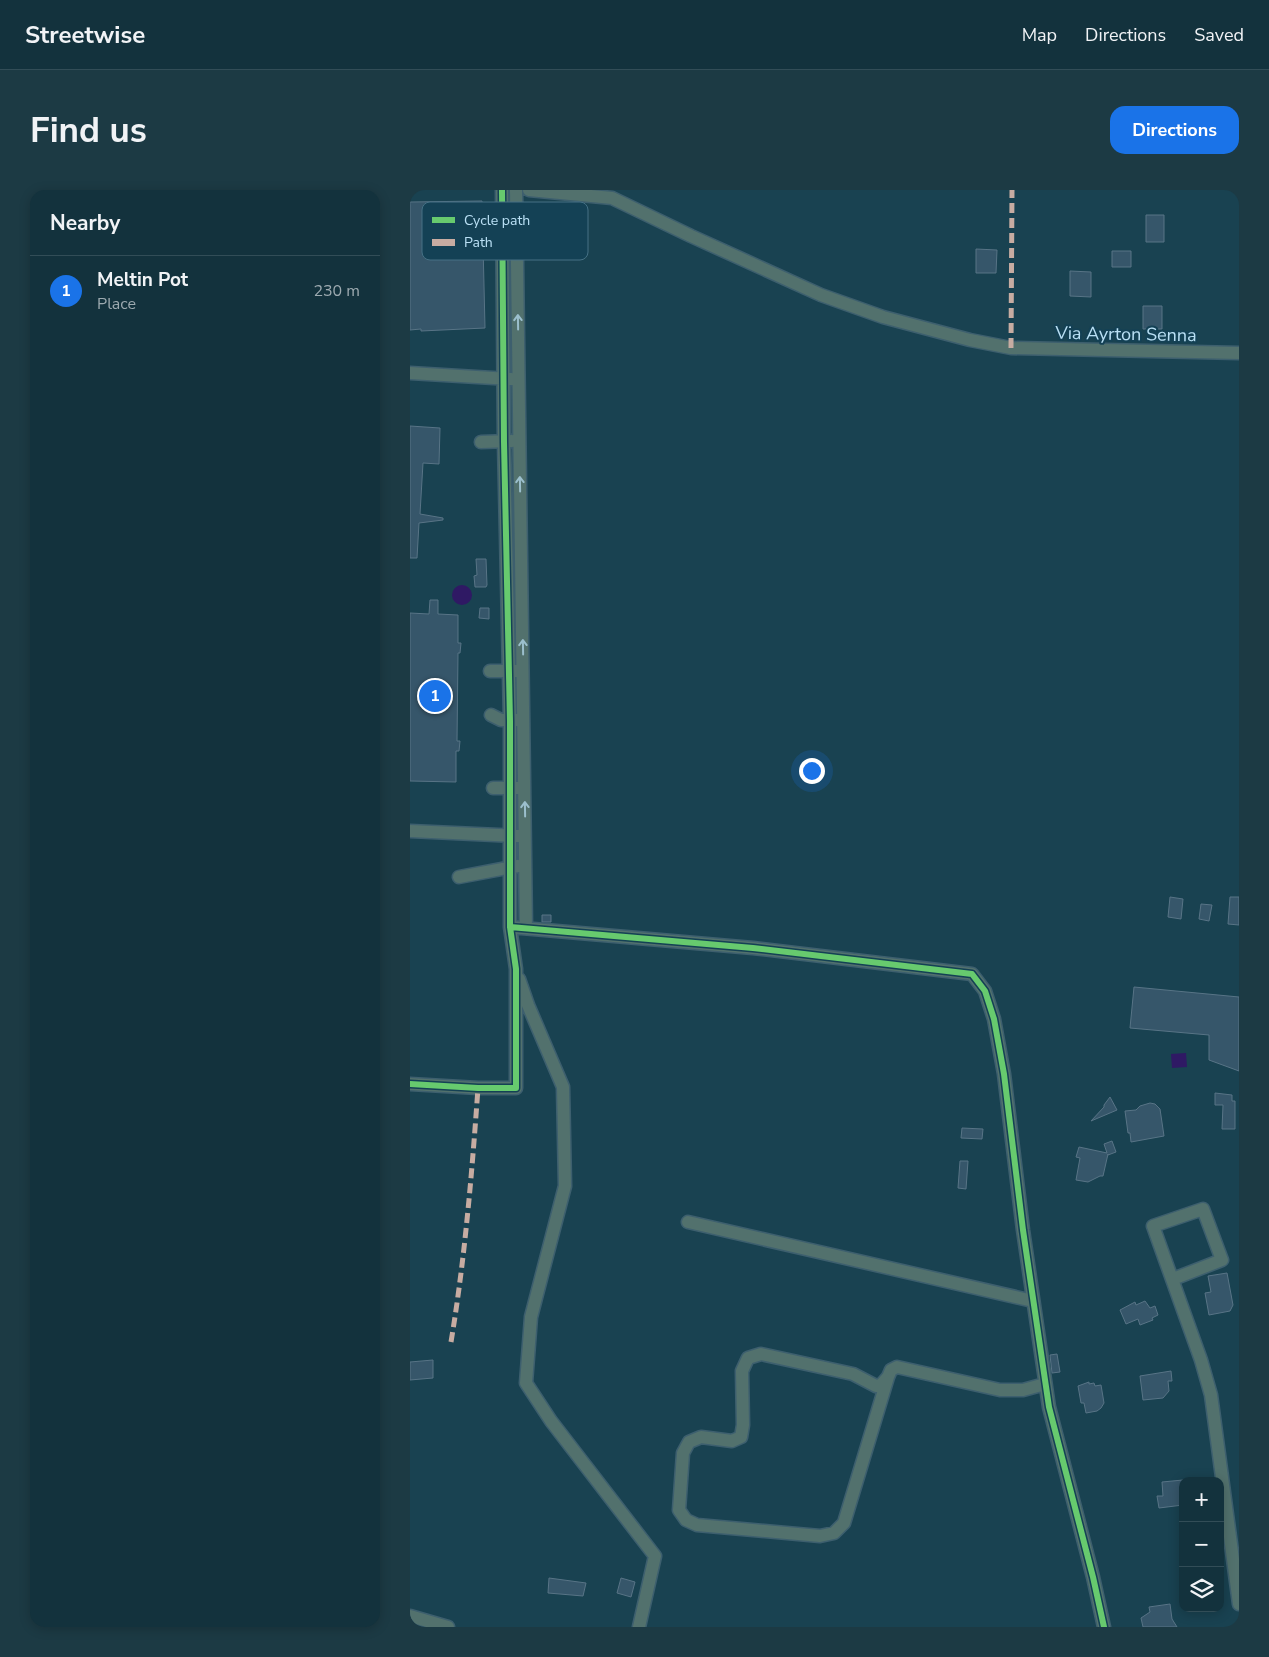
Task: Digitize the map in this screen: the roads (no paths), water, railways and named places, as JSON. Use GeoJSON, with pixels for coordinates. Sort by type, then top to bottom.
{"type":"FeatureCollection","features":[{"type":"Feature","properties":{"kind":"street","name":"Via Ayrton Senna"},"geometry":{"type":"LineString","coordinates":[[529,190],[612,198],[700,241],[821,295],[883,317],[970,340],[1011,348],[1239,354]]}},
{"type":"Feature","properties":{"kind":"street"},"geometry":{"type":"LineString","coordinates":[[410,1084],[516,1088],[516,970],[510,927],[511,788],[498,720],[509,671],[502,260]]}},
{"type":"Feature","properties":{"kind":"street"},"geometry":{"type":"LineString","coordinates":[[517,260],[526,928]]}},
{"type":"Feature","properties":{"kind":"street"},"geometry":{"type":"LineString","coordinates":[[410,373],[519,379]]}},
{"type":"Feature","properties":{"kind":"street"},"geometry":{"type":"LineString","coordinates":[[482,442],[520,441]]}},
{"type":"Feature","properties":{"kind":"street"},"geometry":{"type":"LineString","coordinates":[[490,671],[523,671]]}},
{"type":"Feature","properties":{"kind":"street"},"geometry":{"type":"LineString","coordinates":[[498,720],[524,720]]}},
{"type":"Feature","properties":{"kind":"street"},"geometry":{"type":"LineString","coordinates":[[493,788],[524,787]]}},
{"type":"Feature","properties":{"kind":"street"},"geometry":{"type":"LineString","coordinates":[[410,831],[510,837],[525,836]]}},
{"type":"Feature","properties":{"kind":"street"},"geometry":{"type":"LineString","coordinates":[[459,877],[510,866],[526,865]]}},
{"type":"Feature","properties":{"kind":"street"},"geometry":{"type":"LineString","coordinates":[[510,927],[753,948],[972,974],[985,991],[994,1019],[1004,1074],[1033,1301],[1049,1407],[1094,1577],[1104,1627]]}},
{"type":"Feature","properties":{"kind":"street"},"geometry":{"type":"LineString","coordinates":[[516,970],[528,1005],[563,1087],[564,1186],[531,1317],[526,1383],[551,1421],[655,1556],[639,1627]]}},
{"type":"Feature","properties":{"kind":"street"},"geometry":{"type":"LineString","coordinates":[[516,1031],[537,1026]]}},
{"type":"Feature","properties":{"kind":"street"},"geometry":{"type":"LineString","coordinates":[[1173,1279],[1222,1260],[1203,1209],[1153,1226],[1201,1360],[1211,1395],[1239,1604]]}},
{"type":"Feature","properties":{"kind":"street"},"geometry":{"type":"LineString","coordinates":[[688,1222],[1033,1301]]}},
{"type":"Feature","properties":{"kind":"street"},"geometry":{"type":"LineString","coordinates":[[888,1377],[881,1385],[876,1386],[852,1374],[761,1354],[748,1358],[742,1371],[743,1425],[741,1437],[732,1441],[701,1437],[689,1442],[683,1453],[680,1510],[686,1520],[696,1525],[820,1536],[834,1533],[844,1522],[888,1377],[891,1370],[897,1367],[1000,1390],[1023,1390],[1045,1384]]}},
{"type":"Feature","properties":{"kind":"street"},"geometry":{"type":"LineString","coordinates":[[1226,1504],[1239,1502]]}},
{"type":"Feature","properties":{"kind":"street"},"geometry":{"type":"LineString","coordinates":[[410,1616],[448,1627]]}},
{"type":"Feature","properties":{"kind":"place","name":"Meltin Pot"},"geometry":{"type":"Point","coordinates":[435,696]}}]}
